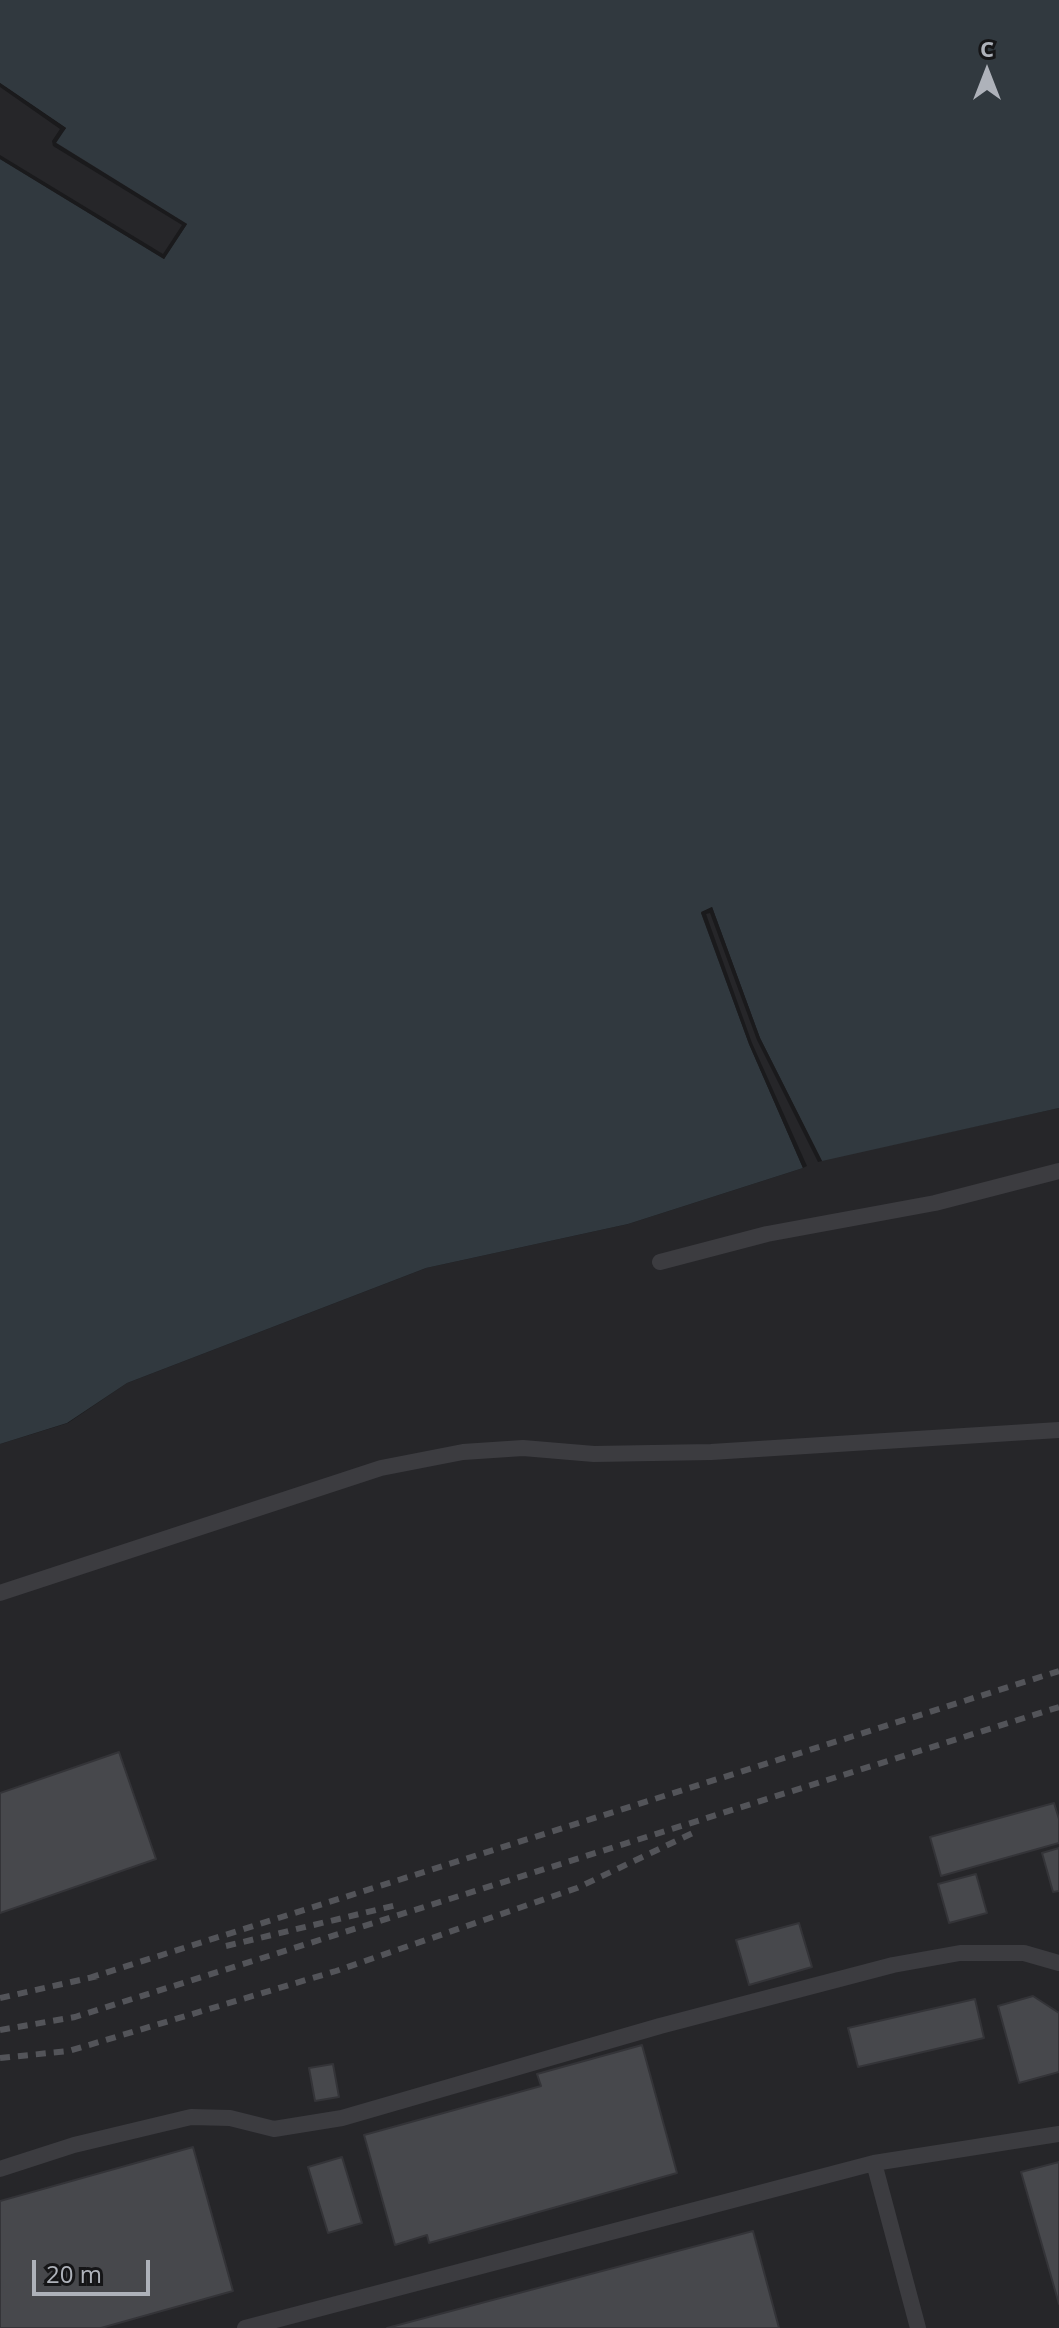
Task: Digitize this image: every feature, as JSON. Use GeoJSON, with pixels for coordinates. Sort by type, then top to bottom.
{"type":"FeatureCollection","features":[{"type":"Feature","properties":{"kind":"lane"},"geometry":{"type":"LineString","coordinates":[[660,1262],[767,1234],[935,1203],[1059,1171]]}},
{"type":"Feature","properties":{"kind":"lane"},"geometry":{"type":"LineString","coordinates":[[0,1593],[381,1468],[463,1452],[523,1448],[594,1454],[711,1452],[1059,1430]]}},
{"type":"Feature","properties":{"kind":"lane"},"geometry":{"type":"LineString","coordinates":[[0,2169],[74,2145],[191,2117],[230,2118],[274,2129],[342,2118],[660,2026],[893,1965],[960,1953],[1024,1953],[1059,1963]]}},
{"type":"Feature","properties":{"kind":"lane"},"geometry":{"type":"LineString","coordinates":[[245,2328],[874,2163],[1059,2134]]}},
{"type":"Feature","properties":{"kind":"lane"},"geometry":{"type":"LineString","coordinates":[[874,2163],[918,2328]]}},
{"type":"Feature","properties":{"kind":"shaded area"},"geometry":{"type":"Polygon","coordinates":[[[0,0],[1059,0],[1059,1108],[822,1161],[760,1038],[712,907],[701,913],[749,1044],[803,1168],[628,1224],[426,1268],[127,1383],[67,1423],[0,1444],[0,159],[164,259],[187,224],[55,142],[66,128],[0,83],[0,0]]]}},
{"type":"Feature","properties":{"kind":"shaded area"},"geometry":{"type":"Polygon","coordinates":[[[0,83],[187,224],[164,259],[0,159],[0,83]]]}},
{"type":"Feature","properties":{"kind":"shaded area"},"geometry":{"type":"Polygon","coordinates":[[[712,907],[760,1038],[822,1160],[1059,1108],[1059,2328],[0,2328],[0,1444],[68,1423],[127,1383],[426,1268],[628,1224],[803,1168],[749,1044],[701,912],[712,907]]]}},
{"type":"Feature","properties":{"kind":"pier"},"geometry":{"type":"Polygon","coordinates":[[[0,83],[66,128],[56,143],[187,224],[164,259],[0,159],[0,155],[163,254],[182,225],[53,146],[52,141],[60,129],[0,87],[0,83]]]}},
{"type":"Feature","properties":{"kind":"pier"},"geometry":{"type":"Polygon","coordinates":[[[712,907],[760,1038],[822,1161],[818,1162],[757,1040],[710,913],[706,914],[752,1043],[807,1166],[803,1168],[749,1044],[701,912],[712,907]]]}},
{"type":"Feature","properties":{"kind":"building"},"geometry":{"type":"Polygon","coordinates":[[[119,1752],[156,1859],[0,1913],[0,1793],[119,1752]]]}},
{"type":"Feature","properties":{"kind":"building"},"geometry":{"type":"Polygon","coordinates":[[[1054,1803],[1059,1819],[1059,1843],[941,1876],[930,1837],[1054,1803]]]}},
{"type":"Feature","properties":{"kind":"building"},"geometry":{"type":"Polygon","coordinates":[[[1059,1848],[1059,1891],[1053,1892],[1042,1853],[1059,1848]]]}},
{"type":"Feature","properties":{"kind":"building"},"geometry":{"type":"Polygon","coordinates":[[[976,1874],[987,1913],[949,1923],[938,1884],[976,1874]]]}},
{"type":"Feature","properties":{"kind":"building"},"geometry":{"type":"Polygon","coordinates":[[[799,1923],[812,1967],[749,1985],[736,1940],[799,1923]]]}},
{"type":"Feature","properties":{"kind":"building"},"geometry":{"type":"Polygon","coordinates":[[[1033,1996],[1059,2013],[1059,2072],[1019,2083],[998,2006],[1033,1996]]]}},
{"type":"Feature","properties":{"kind":"building"},"geometry":{"type":"Polygon","coordinates":[[[975,1999],[984,2038],[858,2067],[848,2028],[975,1999]]]}},
{"type":"Feature","properties":{"kind":"building"},"geometry":{"type":"Polygon","coordinates":[[[642,2045],[677,2173],[429,2243],[427,2235],[395,2245],[364,2135],[541,2086],[537,2074],[642,2045]]]}},
{"type":"Feature","properties":{"kind":"building"},"geometry":{"type":"Polygon","coordinates":[[[333,2064],[339,2097],[315,2101],[309,2068],[333,2064]]]}},
{"type":"Feature","properties":{"kind":"building"},"geometry":{"type":"Polygon","coordinates":[[[193,2147],[233,2291],[101,2328],[0,2328],[0,2201],[193,2147]]]}},
{"type":"Feature","properties":{"kind":"building"},"geometry":{"type":"Polygon","coordinates":[[[342,2157],[362,2223],[328,2233],[308,2167],[342,2157]]]}},
{"type":"Feature","properties":{"kind":"building"},"geometry":{"type":"Polygon","coordinates":[[[1059,2162],[1059,2304],[1021,2172],[1059,2162]]]}},
{"type":"Feature","properties":{"kind":"building"},"geometry":{"type":"Polygon","coordinates":[[[753,2231],[779,2328],[387,2328],[753,2231]]]}},
{"type":"Feature","properties":{"kind":"railway"},"geometry":{"type":"LineString","coordinates":[[89,1978],[1059,1671]]}},
{"type":"Feature","properties":{"kind":"railway"},"geometry":{"type":"LineString","coordinates":[[0,2030],[75,2017],[1059,1707]]}},
{"type":"Feature","properties":{"kind":"railway"},"geometry":{"type":"LineString","coordinates":[[0,2058],[69,2051],[336,1971],[577,1888],[697,1831]]}},
{"type":"Feature","properties":{"kind":"railway"},"geometry":{"type":"LineString","coordinates":[[226,1946],[401,1904]]}},
{"type":"Feature","properties":{"kind":"railway"},"geometry":{"type":"LineString","coordinates":[[0,1998],[98,1976]]}}]}
